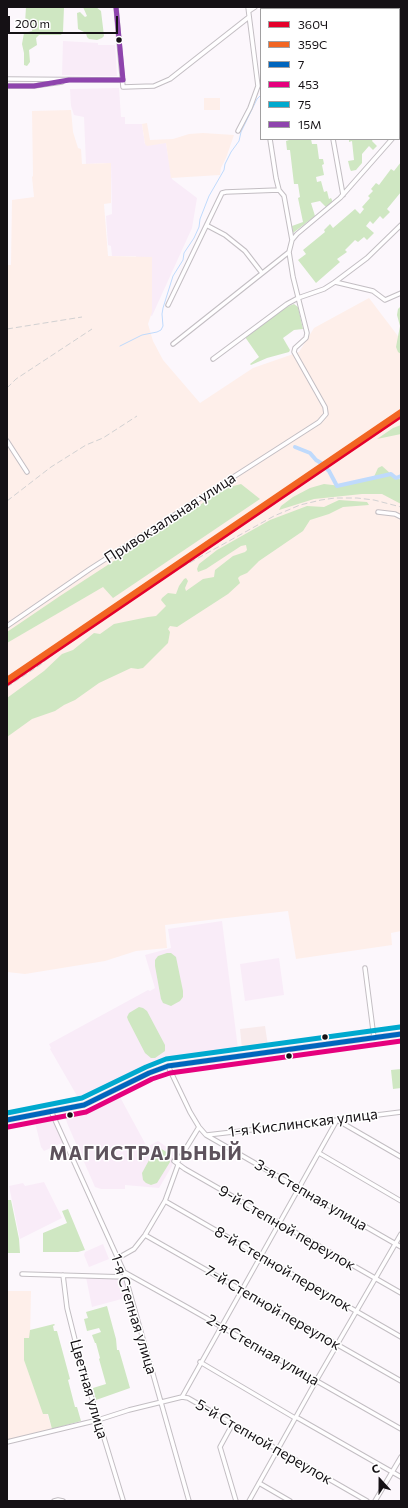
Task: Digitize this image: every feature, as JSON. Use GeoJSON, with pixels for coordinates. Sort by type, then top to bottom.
{"type":"FeatureCollection","features":[{"type":"Feature","properties":{"kind":"main road"},"geometry":{"type":"LineString","coordinates":[[7,1120],[84,1104],[149,1073],[168,1066],[401,1034]]}},
{"type":"Feature","properties":{"kind":"street"},"geometry":{"type":"LineString","coordinates":[[116,7],[123,87],[160,85],[178,74],[249,17]]}},
{"type":"Feature","properties":{"kind":"street"},"geometry":{"type":"LineString","coordinates":[[238,131],[250,108],[258,86],[248,9],[255,7]]}},
{"type":"Feature","properties":{"kind":"street"},"geometry":{"type":"LineString","coordinates":[[7,79],[123,80]]}},
{"type":"Feature","properties":{"kind":"street"},"geometry":{"type":"LineString","coordinates":[[7,86],[34,86],[69,80]]}},
{"type":"Feature","properties":{"kind":"street"},"geometry":{"type":"LineString","coordinates":[[270,140],[279,190],[284,196],[292,240],[289,252],[298,298]]}},
{"type":"Feature","properties":{"kind":"street"},"geometry":{"type":"LineString","coordinates":[[333,140],[343,195]]}},
{"type":"Feature","properties":{"kind":"street"},"geometry":{"type":"LineString","coordinates":[[292,240],[343,195],[391,140]]}},
{"type":"Feature","properties":{"kind":"street"},"geometry":{"type":"LineString","coordinates":[[168,306],[208,226],[221,194],[224,192],[279,190]]}},
{"type":"Feature","properties":{"kind":"street"},"geometry":{"type":"LineString","coordinates":[[213,359],[287,304],[298,298],[324,289],[335,282],[367,258],[401,225]]}},
{"type":"Feature","properties":{"kind":"street"},"geometry":{"type":"LineString","coordinates":[[208,226],[225,234],[244,251],[262,273]]}},
{"type":"Feature","properties":{"kind":"street"},"geometry":{"type":"LineString","coordinates":[[173,344],[289,252]]}},
{"type":"Feature","properties":{"kind":"street"},"geometry":{"type":"LineString","coordinates":[[335,282],[372,291],[385,300],[401,293]]}},
{"type":"Feature","properties":{"kind":"street","name":"Привокзальная улица"},"geometry":{"type":"LineString","coordinates":[[7,626],[90,569],[319,422],[326,414],[325,407],[294,354],[295,348],[306,338],[307,332],[298,298]]}},
{"type":"Feature","properties":{"kind":"street"},"geometry":{"type":"LineString","coordinates":[[7,441],[27,472]]}},
{"type":"Feature","properties":{"kind":"street"},"geometry":{"type":"LineString","coordinates":[[378,512],[395,514],[401,517]]}},
{"type":"Feature","properties":{"kind":"street"},"geometry":{"type":"LineString","coordinates":[[365,968],[374,1038]]}},
{"type":"Feature","properties":{"kind":"street","name":"3-я Степная улица"},"geometry":{"type":"LineString","coordinates":[[168,1066],[199,1127],[206,1135],[401,1247]]}},
{"type":"Feature","properties":{"kind":"street","name":"1-я Степная улица"},"geometry":{"type":"LineString","coordinates":[[51,1111],[125,1275],[189,1501]]}},
{"type":"Feature","properties":{"kind":"street","name":"1-я Кислинская улица"},"geometry":{"type":"LineString","coordinates":[[206,1135],[401,1112]]}},
{"type":"Feature","properties":{"kind":"street"},"geometry":{"type":"LineString","coordinates":[[7,1442],[98,1420],[182,1396],[337,1120],[401,1156]]}},
{"type":"Feature","properties":{"kind":"street"},"geometry":{"type":"LineString","coordinates":[[118,1258],[134,1249],[145,1235],[165,1201],[177,1163],[199,1127]]}},
{"type":"Feature","properties":{"kind":"street"},"geometry":{"type":"LineString","coordinates":[[319,1153],[401,1200]]}},
{"type":"Feature","properties":{"kind":"street","name":"9-й Степной переулок"},"geometry":{"type":"LineString","coordinates":[[177,1163],[279,1224],[401,1293]]}},
{"type":"Feature","properties":{"kind":"street","name":"8-й Степной переулок"},"geometry":{"type":"LineString","coordinates":[[165,1201],[259,1257],[401,1337]]}},
{"type":"Feature","properties":{"kind":"street"},"geometry":{"type":"LineString","coordinates":[[249,1501],[401,1234]]}},
{"type":"Feature","properties":{"kind":"street","name":"7-й Степной переулок"},"geometry":{"type":"LineString","coordinates":[[145,1235],[401,1381]]}},
{"type":"Feature","properties":{"kind":"street"},"geometry":{"type":"LineString","coordinates":[[22,1274],[63,1276],[125,1275]]}},
{"type":"Feature","properties":{"kind":"street","name":"2-я Степная улица"},"geometry":{"type":"LineString","coordinates":[[125,1275],[220,1326],[401,1430]]}},
{"type":"Feature","properties":{"kind":"street","name":"Цветная улица"},"geometry":{"type":"LineString","coordinates":[[63,1276],[67,1308],[79,1356],[123,1500]]}},
{"type":"Feature","properties":{"kind":"street"},"geometry":{"type":"LineString","coordinates":[[200,1362],[401,1477]]}},
{"type":"Feature","properties":{"kind":"street","name":"5-й Степной переулок"},"geometry":{"type":"LineString","coordinates":[[182,1396],[188,1398],[232,1425],[367,1501]]}},
{"type":"Feature","properties":{"kind":"street"},"geometry":{"type":"LineString","coordinates":[[232,1425],[220,1447],[236,1501]]}},
{"type":"Feature","properties":{"kind":"street"},"geometry":{"type":"LineString","coordinates":[[376,1501],[401,1457]]}},
{"type":"Feature","properties":{"kind":"street"},"geometry":{"type":"LineString","coordinates":[[259,1483],[290,1501]]}},
{"type":"Feature","properties":{"kind":"street"},"geometry":{"type":"LineString","coordinates":[[54,1501],[63,1501]]}},
{"type":"Feature","properties":{"kind":"shaded area"},"geometry":{"type":"Polygon","coordinates":[[[63,41],[98,43],[98,45],[115,45],[117,76],[62,75],[63,41]]]}},
{"type":"Feature","properties":{"kind":"shaded area"},"geometry":{"type":"Polygon","coordinates":[[[119,88],[121,117],[125,117],[125,124],[142,124],[145,144],[166,143],[172,179],[197,198],[192,228],[152,316],[135,306],[136,256],[112,256],[111,246],[108,245],[106,216],[112,214],[111,163],[86,164],[84,117],[74,115],[71,106],[70,89],[119,88]]]}},
{"type":"Feature","properties":{"kind":"shaded area"},"geometry":{"type":"Polygon","coordinates":[[[204,98],[220,98],[220,110],[204,110],[204,98]]]}},
{"type":"Feature","properties":{"kind":"shaded area"},"geometry":{"type":"Polygon","coordinates":[[[71,110],[73,132],[78,148],[81,149],[82,164],[111,163],[111,203],[104,204],[108,256],[152,257],[152,312],[148,324],[153,341],[163,360],[200,403],[253,368],[299,352],[314,328],[369,298],[401,340],[401,931],[391,933],[392,945],[296,959],[288,911],[165,925],[167,948],[136,951],[105,961],[25,974],[7,972],[7,265],[11,265],[12,200],[34,197],[32,177],[32,111],[71,110]]]}},
{"type":"Feature","properties":{"kind":"shaded area"},"geometry":{"type":"Polygon","coordinates":[[[147,123],[150,140],[173,139],[189,134],[203,133],[234,135],[221,168],[220,175],[171,178],[166,143],[147,146],[145,144],[142,124],[147,123]]]}},
{"type":"Feature","properties":{"kind":"shaded area"},"geometry":{"type":"Polygon","coordinates":[[[222,921],[238,1049],[172,1058],[80,1101],[50,1049],[49,1044],[148,990],[150,991],[155,988],[145,955],[171,948],[168,929],[222,921]]]}},
{"type":"Feature","properties":{"kind":"shaded area"},"geometry":{"type":"Polygon","coordinates":[[[279,958],[284,995],[245,1001],[240,964],[279,958]]]}},
{"type":"Feature","properties":{"kind":"shaded area"},"geometry":{"type":"Polygon","coordinates":[[[265,1026],[268,1046],[242,1049],[240,1029],[265,1026]]]}},
{"type":"Feature","properties":{"kind":"shaded area"},"geometry":{"type":"Polygon","coordinates":[[[120,1097],[147,1147],[158,1141],[174,1152],[172,1166],[159,1188],[125,1185],[125,1189],[101,1189],[95,1187],[67,1123],[66,1119],[120,1097]]]}},
{"type":"Feature","properties":{"kind":"shaded area"},"geometry":{"type":"Polygon","coordinates":[[[53,1119],[64,1142],[44,1151],[41,1147],[35,1122],[53,1119]]]}},
{"type":"Feature","properties":{"kind":"shaded area"},"geometry":{"type":"Polygon","coordinates":[[[44,1182],[62,1218],[20,1239],[9,1186],[23,1183],[25,1186],[44,1182]]]}},
{"type":"Feature","properties":{"kind":"shaded area"},"geometry":{"type":"Polygon","coordinates":[[[103,1244],[109,1259],[89,1267],[84,1255],[85,1252],[103,1244]]]}},
{"type":"Feature","properties":{"kind":"shaded area"},"geometry":{"type":"Polygon","coordinates":[[[86,1277],[123,1279],[129,1297],[92,1307],[86,1277]]]}},
{"type":"Feature","properties":{"kind":"shaded area"},"geometry":{"type":"Polygon","coordinates":[[[7,1291],[31,1291],[30,1338],[24,1338],[52,1429],[7,1441],[7,1291]]]}},
{"type":"Feature","properties":{"kind":"green space"},"geometry":{"type":"Polygon","coordinates":[[[26,7],[64,7],[63,32],[61,35],[39,35],[36,38],[37,45],[29,50],[30,62],[27,66],[24,65],[22,44],[24,33],[32,31],[33,26],[25,23],[26,7]]]}},
{"type":"Feature","properties":{"kind":"green space"},"geometry":{"type":"Polygon","coordinates":[[[83,7],[96,7],[101,11],[104,36],[102,38],[97,40],[89,39],[86,33],[78,29],[77,13],[80,12],[85,17],[87,16],[83,7]]]}},
{"type":"Feature","properties":{"kind":"green space"},"geometry":{"type":"Polygon","coordinates":[[[311,140],[312,144],[317,144],[319,159],[323,159],[324,164],[322,165],[324,175],[316,177],[317,182],[321,181],[324,192],[327,191],[329,199],[331,198],[332,200],[332,202],[326,207],[320,201],[311,203],[315,216],[293,233],[292,226],[303,222],[298,198],[300,197],[298,184],[294,184],[290,150],[287,150],[286,141],[311,140]]]}},
{"type":"Feature","properties":{"kind":"green space"},"geometry":{"type":"Polygon","coordinates":[[[349,140],[372,140],[377,146],[373,150],[369,146],[362,154],[362,163],[356,170],[351,171],[348,161],[354,160],[352,141],[349,142],[349,140]]]}},
{"type":"Feature","properties":{"kind":"green space"},"geometry":{"type":"Polygon","coordinates":[[[401,162],[401,192],[387,209],[390,212],[383,219],[380,216],[373,224],[370,221],[366,226],[374,233],[367,240],[364,237],[358,242],[355,240],[345,250],[347,252],[337,259],[340,262],[316,283],[298,260],[306,254],[303,250],[325,232],[324,230],[330,224],[333,228],[355,209],[360,214],[364,209],[362,207],[370,198],[368,196],[373,191],[371,189],[376,183],[379,185],[391,169],[394,171],[401,162]]]}},
{"type":"Feature","properties":{"kind":"green space"},"geometry":{"type":"Polygon","coordinates":[[[294,304],[298,307],[303,329],[294,330],[283,338],[290,350],[289,352],[267,358],[251,365],[250,364],[259,357],[245,337],[284,308],[294,304]]]}},
{"type":"Feature","properties":{"kind":"green space"},"geometry":{"type":"Polygon","coordinates":[[[400,307],[401,354],[398,352],[396,347],[400,326],[397,315],[400,307]]]}},
{"type":"Feature","properties":{"kind":"green space"},"geometry":{"type":"Polygon","coordinates":[[[401,425],[401,434],[377,439],[393,428],[401,425]]]}},
{"type":"Feature","properties":{"kind":"green space"},"geometry":{"type":"Polygon","coordinates":[[[382,466],[401,480],[401,504],[382,494],[362,494],[314,499],[279,510],[281,506],[293,497],[310,488],[324,484],[341,486],[373,479],[378,468],[382,466]]]}},
{"type":"Feature","properties":{"kind":"green space"},"geometry":{"type":"Polygon","coordinates":[[[241,484],[260,499],[113,598],[103,587],[7,643],[7,632],[226,488],[241,484]]]}},
{"type":"Feature","properties":{"kind":"green space"},"geometry":{"type":"Polygon","coordinates":[[[339,500],[367,502],[369,505],[343,507],[329,514],[310,520],[303,531],[259,561],[247,573],[240,576],[238,578],[240,583],[228,594],[177,627],[170,626],[168,629],[170,632],[168,643],[143,668],[131,668],[99,683],[75,700],[55,711],[32,719],[7,737],[7,698],[44,671],[62,654],[73,650],[94,633],[100,634],[114,624],[156,616],[166,606],[161,600],[162,598],[168,593],[176,594],[184,579],[186,578],[188,581],[185,588],[186,591],[203,579],[214,577],[215,570],[233,556],[247,550],[246,545],[241,546],[206,569],[198,572],[197,569],[199,564],[217,550],[270,520],[307,506],[324,507],[339,500]]]}},
{"type":"Feature","properties":{"kind":"green space"},"geometry":{"type":"Polygon","coordinates":[[[171,953],[176,957],[183,991],[183,997],[180,1001],[171,1006],[163,1003],[161,999],[155,966],[155,960],[158,956],[171,953]]]}},
{"type":"Feature","properties":{"kind":"green space"},"geometry":{"type":"Polygon","coordinates":[[[139,1007],[147,1011],[165,1045],[165,1051],[155,1058],[151,1058],[145,1053],[127,1017],[129,1013],[139,1007]]]}},
{"type":"Feature","properties":{"kind":"green space"},"geometry":{"type":"Polygon","coordinates":[[[401,1069],[401,1088],[393,1089],[391,1070],[401,1069]]]}},
{"type":"Feature","properties":{"kind":"green space"},"geometry":{"type":"Polygon","coordinates":[[[160,1148],[168,1153],[170,1162],[157,1183],[151,1185],[143,1180],[142,1173],[154,1151],[160,1148]]]}},
{"type":"Feature","properties":{"kind":"green space"},"geometry":{"type":"Polygon","coordinates":[[[7,1200],[11,1200],[19,1239],[20,1253],[7,1253],[7,1200]]]}},
{"type":"Feature","properties":{"kind":"green space"},"geometry":{"type":"Polygon","coordinates":[[[68,1209],[85,1250],[78,1252],[43,1252],[43,1233],[67,1223],[62,1211],[68,1209]]]}},
{"type":"Feature","properties":{"kind":"green space"},"geometry":{"type":"Polygon","coordinates":[[[107,1306],[116,1339],[117,1350],[119,1350],[130,1388],[96,1400],[93,1388],[106,1384],[96,1343],[92,1335],[101,1332],[99,1328],[87,1331],[84,1319],[88,1318],[86,1312],[107,1306]]]}},
{"type":"Feature","properties":{"kind":"green space"},"geometry":{"type":"Polygon","coordinates":[[[54,1324],[54,1331],[57,1331],[70,1379],[68,1380],[75,1407],[77,1407],[81,1421],[52,1429],[48,1414],[43,1414],[24,1360],[24,1338],[29,1338],[30,1330],[54,1324]]]}},
{"type":"Feature","properties":{"kind":"waterway"},"geometry":{"type":"LineString","coordinates":[[120,346],[142,335],[161,330],[163,326],[163,308],[173,276],[183,260],[184,253],[199,227],[200,219],[209,196],[224,170],[225,164],[231,152],[239,141],[241,132],[257,99],[260,96]]}},
{"type":"Feature","properties":{"kind":"waterway"},"geometry":{"type":"LineString","coordinates":[[295,447],[310,453],[321,463],[329,471],[337,486],[391,474],[396,478],[401,476]]}},
{"type":"Feature","properties":{"kind":"railway"},"geometry":{"type":"LineString","coordinates":[[7,329],[82,317]]}},
{"type":"Feature","properties":{"kind":"railway"},"geometry":{"type":"LineString","coordinates":[[7,388],[16,379],[92,329]]}},
{"type":"Feature","properties":{"kind":"railway"},"geometry":{"type":"LineString","coordinates":[[7,501],[51,467],[86,445],[103,438],[137,416]]}},
{"type":"Feature","properties":{"kind":"railway"},"geometry":{"type":"LineString","coordinates":[[182,567],[274,516],[300,505],[335,498],[357,498],[374,500],[401,507]]}},
{"type":"Feature","properties":{"kind":"railway"},"geometry":{"type":"LineString","coordinates":[[7,687],[40,665],[72,639]]}},
{"type":"Feature","properties":{"kind":"transit line","name":"15М"},"geometry":{"type":"LineString","coordinates":[[7,86],[34,86],[69,80],[123,80],[116,7]]}},
{"type":"Feature","properties":{"kind":"transit line","name":"359С"},"geometry":{"type":"LineString","coordinates":[[7,680],[401,412]]}},
{"type":"Feature","properties":{"kind":"transit line","name":"360Ч"},"geometry":{"type":"LineString","coordinates":[[7,683],[401,415]]}},
{"type":"Feature","properties":{"kind":"transit line","name":"75"},"geometry":{"type":"LineString","coordinates":[[7,1113],[82,1098],[166,1059],[400,1027]]}},
{"type":"Feature","properties":{"kind":"transit line","name":"7"},"geometry":{"type":"LineString","coordinates":[[7,1120],[84,1105],[149,1073],[168,1066],[401,1034]]}},
{"type":"Feature","properties":{"kind":"transit line","name":"453"},"geometry":{"type":"LineString","coordinates":[[8,1127],[86,1112],[152,1079],[170,1073],[401,1041]]}},
{"type":"Feature","properties":{"kind":"district","name":"МАГИСТРАЛЬНЫЙ"},"geometry":{"type":"Point","coordinates":[146,1154]}}]}
